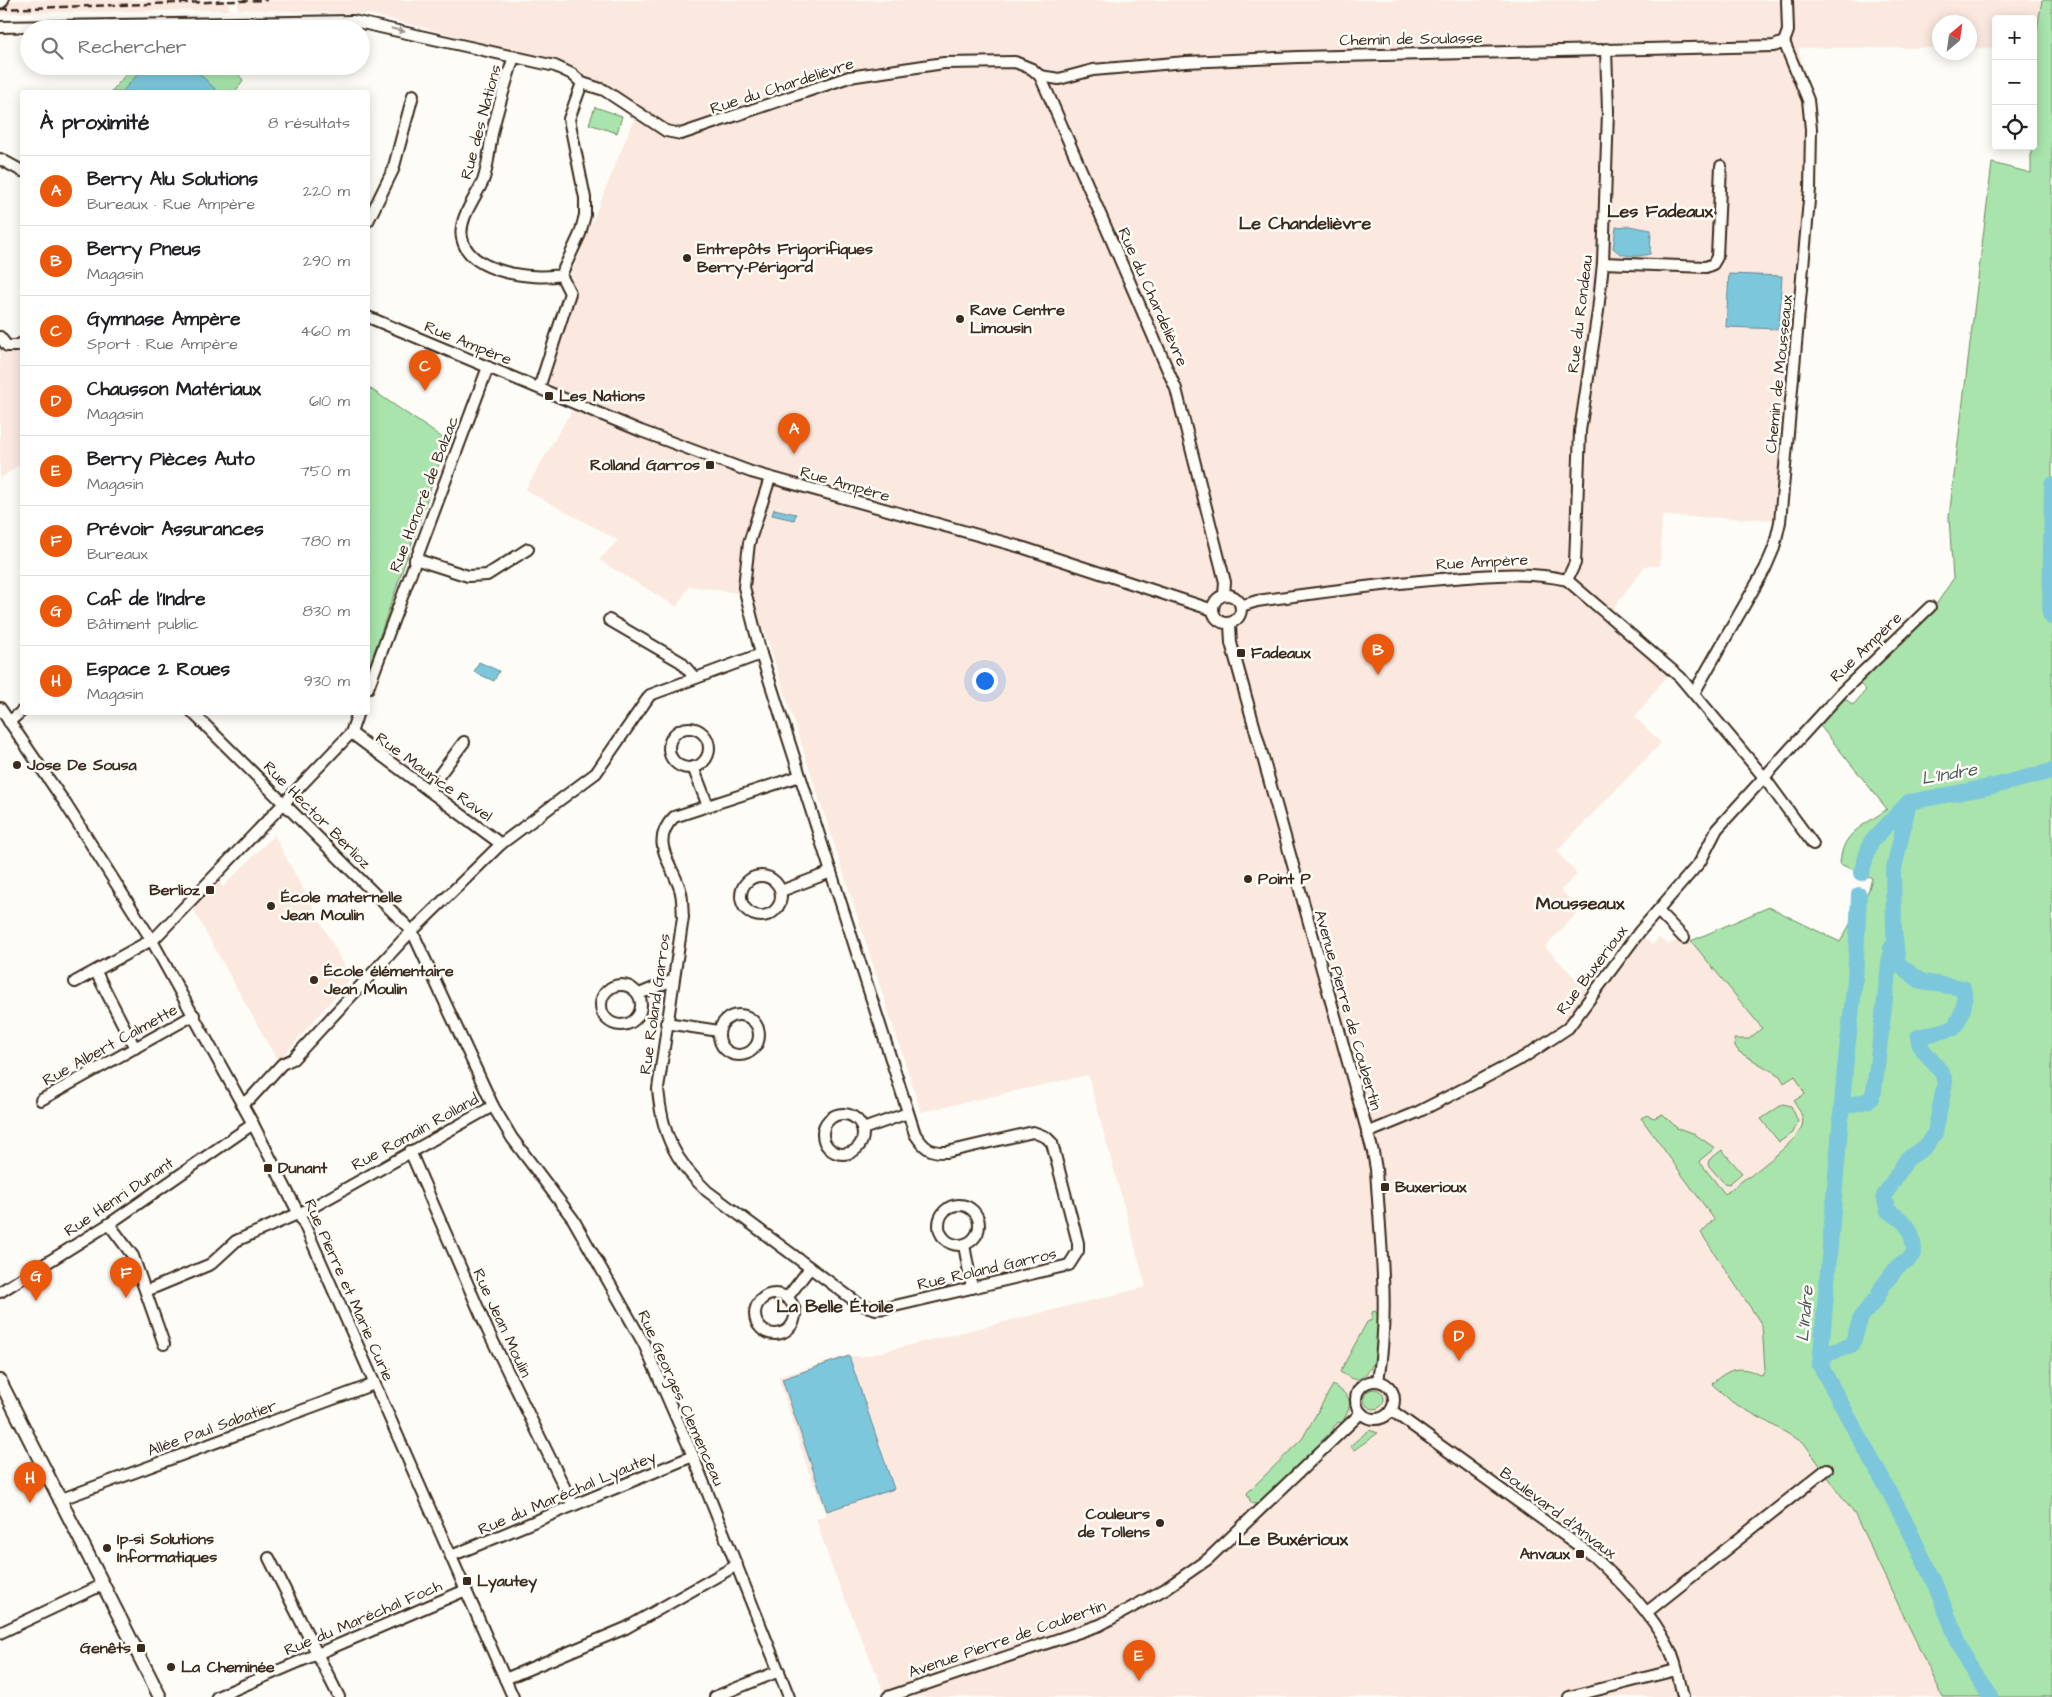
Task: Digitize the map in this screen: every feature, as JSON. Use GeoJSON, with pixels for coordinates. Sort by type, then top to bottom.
{"type":"FeatureCollection","features":[{"type":"Feature","properties":{"kind":"main road"},"geometry":{"type":"LineString","coordinates":[[0,1381],[160,1697]]}},
{"type":"Feature","properties":{"kind":"street"},"geometry":{"type":"LineString","coordinates":[[1784,42],[1788,31],[1787,0]]}},
{"type":"Feature","properties":{"kind":"street","name":"Rue du Chardelièvre"},"geometry":{"type":"LineString","coordinates":[[370,25],[514,56],[565,70],[582,83],[604,90],[666,131],[681,134],[849,77],[944,63],[1015,62],[1032,69],[1040,76],[1176,389],[1225,582],[1224,595]]}},
{"type":"Feature","properties":{"kind":"street","name":"Rue du Chardelièvre"},"geometry":{"type":"LineString","coordinates":[[0,27],[20,27]]}},
{"type":"Feature","properties":{"kind":"street","name":"Chemin de Soulasse"},"geometry":{"type":"LineString","coordinates":[[1040,76],[1059,79],[1093,70],[1186,62],[1298,57],[1774,46],[1784,42]]}},
{"type":"Feature","properties":{"kind":"street","name":"Chemin de Mousseaux"},"geometry":{"type":"LineString","coordinates":[[1694,693],[1765,570],[1774,548],[1780,522],[1806,254],[1811,156],[1808,100],[1784,42]]}},
{"type":"Feature","properties":{"kind":"street","name":"Rue du Rondeau"},"geometry":{"type":"LineString","coordinates":[[1567,580],[1575,564],[1580,431],[1598,311],[1603,262],[1608,111],[1606,49]]}},
{"type":"Feature","properties":{"kind":"street","name":"Rue des Nations"},"geometry":{"type":"LineString","coordinates":[[514,56],[493,129],[483,180],[462,227],[462,238],[466,246],[479,260],[511,275],[533,277],[561,275]]}},
{"type":"Feature","properties":{"kind":"street"},"geometry":{"type":"LineString","coordinates":[[539,388],[570,293],[561,275],[580,234],[585,215],[585,198],[569,119],[582,83]]}},
{"type":"Feature","properties":{"kind":"street"},"geometry":{"type":"LineString","coordinates":[[370,217],[394,170],[413,94]]}},
{"type":"Feature","properties":{"kind":"street"},"geometry":{"type":"LineString","coordinates":[[0,159],[20,170]]}},
{"type":"Feature","properties":{"kind":"street"},"geometry":{"type":"LineString","coordinates":[[1603,262],[1706,267],[1712,264],[1717,257],[1721,166]]}},
{"type":"Feature","properties":{"kind":"street","name":"Rue Ampère"},"geometry":{"type":"LineString","coordinates":[[370,317],[697,453],[770,478],[1024,548],[1212,610]]}},
{"type":"Feature","properties":{"kind":"street"},"geometry":{"type":"LineString","coordinates":[[0,337],[8,346],[17,346],[20,344]]}},
{"type":"Feature","properties":{"kind":"street","name":"Rue Honoré de Balzac"},"geometry":{"type":"LineString","coordinates":[[370,683],[488,367]]}},
{"type":"Feature","properties":{"kind":"street","name":"Rue Roland Garros"},"geometry":{"type":"LineString","coordinates":[[770,478],[749,543],[744,587],[761,654],[915,1134],[923,1146],[934,1152],[947,1152],[1033,1132],[1046,1137],[1052,1143],[1078,1243],[1075,1258],[1069,1265],[876,1309],[858,1304],[707,1191],[691,1177],[675,1154],[660,1110],[658,1088],[682,917],[682,901],[661,846],[662,836],[666,825],[674,817],[800,776]]}},
{"type":"Feature","properties":{"kind":"street"},"geometry":{"type":"LineString","coordinates":[[415,559],[468,576],[478,576],[487,575],[528,549]]}},
{"type":"Feature","properties":{"kind":"street","name":"Rue Ampère"},"geometry":{"type":"LineString","coordinates":[[1241,606],[1257,600],[1397,582],[1514,573],[1545,575],[1567,580],[1680,677],[1763,776],[1813,844]]}},
{"type":"Feature","properties":{"kind":"street"},"geometry":{"type":"LineString","coordinates":[[1224,595],[1237,598],[1241,606],[1238,619],[1230,624],[1220,622],[1212,610],[1217,599],[1224,595]]}},
{"type":"Feature","properties":{"kind":"street","name":"Rue Ampère"},"geometry":{"type":"LineString","coordinates":[[1763,776],[1842,692],[1930,607]]}},
{"type":"Feature","properties":{"kind":"street"},"geometry":{"type":"LineString","coordinates":[[609,620],[681,662],[695,678]]}},
{"type":"Feature","properties":{"kind":"street","name":"Avenue Pierre de Coubertin"},"geometry":{"type":"LineString","coordinates":[[1230,624],[1231,643],[1376,1169],[1385,1307],[1384,1340],[1378,1381]]}},
{"type":"Feature","properties":{"kind":"street"},"geometry":{"type":"LineString","coordinates":[[242,1104],[251,1098],[282,1064],[292,1059],[412,931],[501,844],[596,773],[650,695],[761,654]]}},
{"type":"Feature","properties":{"kind":"street","name":"Rue Pierre et Marie Curie"},"geometry":{"type":"LineString","coordinates":[[0,708],[66,802],[151,939],[253,1124],[298,1213],[513,1697]]}},
{"type":"Feature","properties":{"kind":"street"},"geometry":{"type":"LineString","coordinates":[[9,722],[20,713]]}},
{"type":"Feature","properties":{"kind":"street","name":"Rue Hector Berlioz"},"geometry":{"type":"LineString","coordinates":[[195,715],[412,931],[493,1106]]}},
{"type":"Feature","properties":{"kind":"street"},"geometry":{"type":"LineString","coordinates":[[75,982],[96,972],[151,939],[351,733],[357,715]]}},
{"type":"Feature","properties":{"kind":"street"},"geometry":{"type":"LineString","coordinates":[[691,727],[701,731],[709,743],[708,756],[704,762],[693,768],[680,766],[674,762],[669,749],[673,735],[684,728],[691,727]]}},
{"type":"Feature","properties":{"kind":"street","name":"Rue Maurice Ravel"},"geometry":{"type":"LineString","coordinates":[[351,733],[501,844]]}},
{"type":"Feature","properties":{"kind":"street"},"geometry":{"type":"LineString","coordinates":[[428,790],[464,742]]}},
{"type":"Feature","properties":{"kind":"street"},"geometry":{"type":"LineString","coordinates":[[693,768],[708,806]]}},
{"type":"Feature","properties":{"kind":"street","name":"Rue Buxerioux"},"geometry":{"type":"LineString","coordinates":[[1367,1133],[1418,1112],[1473,1084],[1533,1052],[1568,1028],[1640,931],[1700,862],[1717,829],[1763,776]]}},
{"type":"Feature","properties":{"kind":"street"},"geometry":{"type":"LineString","coordinates":[[781,892],[831,872]]}},
{"type":"Feature","properties":{"kind":"street"},"geometry":{"type":"LineString","coordinates":[[756,876],[773,880],[781,892],[779,904],[775,910],[765,916],[752,914],[746,910],[740,898],[744,884],[756,876]]}},
{"type":"Feature","properties":{"kind":"street"},"geometry":{"type":"LineString","coordinates":[[1658,911],[1684,938]]}},
{"type":"Feature","properties":{"kind":"street"},"geometry":{"type":"LineString","coordinates":[[96,972],[135,1048]]}},
{"type":"Feature","properties":{"kind":"street"},"geometry":{"type":"LineString","coordinates":[[639,994],[673,980]]}},
{"type":"Feature","properties":{"kind":"street"},"geometry":{"type":"LineString","coordinates":[[623,985],[634,989],[639,994],[642,1008],[636,1019],[631,1023],[613,1024],[603,1013],[602,1000],[611,988],[623,985]]}},
{"type":"Feature","properties":{"kind":"street"},"geometry":{"type":"LineString","coordinates":[[741,1014],[752,1018],[757,1024],[760,1037],[754,1049],[749,1053],[737,1055],[725,1049],[721,1043],[719,1031],[727,1018],[741,1014]]}},
{"type":"Feature","properties":{"kind":"street","name":"Rue Albert Calmette"},"geometry":{"type":"LineString","coordinates":[[41,1100],[194,1015]]}},
{"type":"Feature","properties":{"kind":"street"},"geometry":{"type":"LineString","coordinates":[[666,1023],[719,1031]]}},
{"type":"Feature","properties":{"kind":"street","name":"Rue Romain Rolland"},"geometry":{"type":"LineString","coordinates":[[146,1291],[212,1264],[236,1241],[298,1213],[493,1106]]}},
{"type":"Feature","properties":{"kind":"street","name":"Rue Georges Clemenceau"},"geometry":{"type":"LineString","coordinates":[[493,1106],[512,1138],[574,1219],[644,1344],[693,1456],[790,1697]]}},
{"type":"Feature","properties":{"kind":"street"},"geometry":{"type":"LineString","coordinates":[[863,1129],[908,1113]]}},
{"type":"Feature","properties":{"kind":"street"},"geometry":{"type":"LineString","coordinates":[[838,1114],[850,1115],[855,1118],[863,1129],[861,1142],[857,1148],[847,1154],[834,1152],[828,1148],[822,1136],[826,1122],[838,1114]]}},
{"type":"Feature","properties":{"kind":"street","name":"Rue Henri Dunant"},"geometry":{"type":"LineString","coordinates":[[0,1292],[109,1224],[253,1124]]}},
{"type":"Feature","properties":{"kind":"street","name":"Rue Jean Moulin"},"geometry":{"type":"LineString","coordinates":[[410,1151],[488,1331],[573,1505]]}},
{"type":"Feature","properties":{"kind":"street"},"geometry":{"type":"LineString","coordinates":[[955,1205],[972,1209],[979,1221],[978,1233],[974,1239],[964,1245],[951,1244],[945,1239],[939,1227],[943,1213],[955,1205]]}},
{"type":"Feature","properties":{"kind":"street"},"geometry":{"type":"LineString","coordinates":[[109,1224],[133,1256],[164,1344]]}},
{"type":"Feature","properties":{"kind":"street"},"geometry":{"type":"LineString","coordinates":[[964,1245],[972,1288]]}},
{"type":"Feature","properties":{"kind":"street"},"geometry":{"type":"LineString","coordinates":[[787,1298],[810,1268]]}},
{"type":"Feature","properties":{"kind":"street"},"geometry":{"type":"LineString","coordinates":[[776,1294],[787,1298],[794,1310],[793,1322],[789,1328],[779,1334],[772,1334],[760,1328],[754,1316],[758,1302],[768,1295],[776,1294]]}},
{"type":"Feature","properties":{"kind":"street"},"geometry":{"type":"LineString","coordinates":[[1378,1381],[1384,1383],[1392,1392],[1394,1404],[1391,1410],[1383,1418],[1366,1417],[1361,1413],[1356,1402],[1358,1390],[1367,1383],[1378,1381]]}},
{"type":"Feature","properties":{"kind":"street","name":"Allée Paul Sabatier"},"geometry":{"type":"LineString","coordinates":[[59,1500],[374,1384]]}},
{"type":"Feature","properties":{"kind":"street","name":"Boulevard d'Anvaux"},"geometry":{"type":"LineString","coordinates":[[1391,1410],[1593,1556],[1623,1584],[1647,1612],[1670,1650],[1684,1697]]}},
{"type":"Feature","properties":{"kind":"street","name":"Avenue Pierre de Coubertin"},"geometry":{"type":"LineString","coordinates":[[888,1697],[1100,1626],[1165,1589],[1208,1559],[1361,1413]]}},
{"type":"Feature","properties":{"kind":"street","name":"Rue du Maréchal Lyautey"},"geometry":{"type":"LineString","coordinates":[[451,1556],[693,1456]]}},
{"type":"Feature","properties":{"kind":"street"},"geometry":{"type":"LineString","coordinates":[[1647,1612],[1827,1469]]}},
{"type":"Feature","properties":{"kind":"street"},"geometry":{"type":"LineString","coordinates":[[269,1558],[339,1697]]}},
{"type":"Feature","properties":{"kind":"street"},"geometry":{"type":"LineString","coordinates":[[505,1679],[626,1628],[737,1565]]}},
{"type":"Feature","properties":{"kind":"street"},"geometry":{"type":"LineString","coordinates":[[0,1633],[102,1585]]}},
{"type":"Feature","properties":{"kind":"street","name":"Rue du Maréchal Foch"},"geometry":{"type":"LineString","coordinates":[[217,1697],[466,1590]]}},
{"type":"Feature","properties":{"kind":"street"},"geometry":{"type":"LineString","coordinates":[[715,1697],[779,1670]]}},
{"type":"Feature","properties":{"kind":"street"},"geometry":{"type":"LineString","coordinates":[[1569,1697],[1676,1670]]}},
{"type":"Feature","properties":{"kind":"shaded area"},"geometry":{"type":"Polygon","coordinates":[[[12,0],[228,0],[229,10],[0,13],[0,10],[12,0]]]}},
{"type":"Feature","properties":{"kind":"shaded area"},"geometry":{"type":"Polygon","coordinates":[[[238,0],[2042,0],[2037,29],[2037,15],[1992,15],[1992,48],[1977,48],[1977,15],[1932,15],[1932,48],[1798,48],[1817,116],[1814,207],[1785,520],[1662,516],[1660,566],[1645,566],[1611,612],[1675,665],[1635,717],[1661,743],[1557,851],[1577,874],[1561,890],[1580,910],[1545,947],[1585,988],[1588,1013],[1642,937],[1653,945],[1658,938],[1668,944],[1679,940],[1685,934],[1811,1088],[1805,1143],[1701,1233],[1762,1325],[1765,1370],[1761,1380],[1855,1515],[1943,1697],[886,1697],[831,1565],[816,1519],[827,1515],[808,1470],[778,1377],[849,1355],[861,1357],[1146,1287],[1088,1075],[921,1112],[765,632],[737,593],[689,586],[677,607],[599,560],[618,540],[525,490],[578,400],[547,386],[575,301],[571,274],[640,104],[578,72],[511,50],[369,14],[238,9],[238,0]]]}},
{"type":"Feature","properties":{"kind":"shaded area"},"geometry":{"type":"Polygon","coordinates":[[[0,344],[5,350],[17,351],[20,349],[20,464],[0,479],[0,344]]]}},
{"type":"Feature","properties":{"kind":"shaded area"},"geometry":{"type":"Polygon","coordinates":[[[274,835],[351,978],[278,1062],[193,909],[219,881],[223,887],[274,835]]]}},
{"type":"Feature","properties":{"kind":"green space"},"geometry":{"type":"Polygon","coordinates":[[[2042,0],[2052,0],[2052,1697],[1943,1697],[1855,1515],[1804,1443],[1732,1402],[1712,1384],[1730,1371],[1742,1369],[1762,1376],[1765,1370],[1762,1325],[1701,1233],[1714,1219],[1641,1118],[1647,1115],[1654,1118],[1663,1114],[1677,1128],[1693,1133],[1715,1148],[1699,1161],[1725,1194],[1779,1153],[1794,1138],[1802,1126],[1802,1116],[1794,1101],[1805,1094],[1795,1076],[1784,1083],[1780,1076],[1739,1052],[1735,1046],[1734,1039],[1749,1039],[1762,1028],[1691,941],[1769,907],[1840,942],[1868,892],[1872,878],[1840,864],[1842,853],[1849,837],[1855,831],[1887,809],[1817,722],[1842,696],[1853,705],[1866,690],[1857,681],[1932,611],[1953,579],[1949,517],[1992,163],[2031,173],[2031,150],[2037,150],[2037,29],[2042,0]]]}},
{"type":"Feature","properties":{"kind":"green space"},"geometry":{"type":"Polygon","coordinates":[[[125,75],[239,75],[243,80],[236,90],[113,90],[125,75]]]}},
{"type":"Feature","properties":{"kind":"green space"},"geometry":{"type":"Polygon","coordinates":[[[595,107],[622,116],[617,133],[589,124],[595,107]]]}},
{"type":"Feature","properties":{"kind":"green space"},"geometry":{"type":"Polygon","coordinates":[[[370,388],[447,441],[370,664],[370,388]]]}},
{"type":"Feature","properties":{"kind":"green space"},"geometry":{"type":"Polygon","coordinates":[[[1783,1104],[1791,1106],[1798,1121],[1793,1133],[1779,1142],[1761,1119],[1783,1104]]]}},
{"type":"Feature","properties":{"kind":"green space"},"geometry":{"type":"Polygon","coordinates":[[[1722,1150],[1742,1173],[1729,1184],[1724,1183],[1708,1165],[1709,1160],[1722,1150]]]}},
{"type":"Feature","properties":{"kind":"green space"},"geometry":{"type":"Polygon","coordinates":[[[1375,1311],[1379,1316],[1375,1360],[1366,1374],[1359,1379],[1352,1379],[1340,1372],[1367,1322],[1372,1320],[1372,1312],[1375,1311]]]}},
{"type":"Feature","properties":{"kind":"green space"},"geometry":{"type":"Polygon","coordinates":[[[1333,1385],[1344,1393],[1349,1401],[1348,1410],[1342,1423],[1338,1422],[1333,1428],[1334,1432],[1259,1505],[1251,1503],[1247,1493],[1302,1439],[1333,1385]]]}},
{"type":"Feature","properties":{"kind":"green space"},"geometry":{"type":"Polygon","coordinates":[[[1374,1389],[1381,1392],[1384,1399],[1381,1406],[1374,1409],[1367,1406],[1364,1399],[1367,1392],[1374,1389]]]}},
{"type":"Feature","properties":{"kind":"green space"},"geometry":{"type":"Polygon","coordinates":[[[1369,1430],[1378,1433],[1354,1450],[1350,1446],[1369,1430]]]}},
{"type":"Feature","properties":{"kind":"water"},"geometry":{"type":"Polygon","coordinates":[[[137,75],[201,75],[216,90],[124,90],[137,75]]]}},
{"type":"Feature","properties":{"kind":"water"},"geometry":{"type":"Polygon","coordinates":[[[1629,226],[1651,230],[1650,254],[1630,256],[1621,254],[1613,248],[1616,227],[1629,226]]]}},
{"type":"Feature","properties":{"kind":"water"},"geometry":{"type":"Polygon","coordinates":[[[1729,274],[1782,276],[1779,329],[1726,327],[1729,274]]]}},
{"type":"Feature","properties":{"kind":"water"},"geometry":{"type":"Polygon","coordinates":[[[774,509],[796,514],[794,520],[772,515],[774,509]]]}},
{"type":"Feature","properties":{"kind":"water"},"geometry":{"type":"Polygon","coordinates":[[[479,662],[499,671],[494,681],[474,672],[479,662]]]}},
{"type":"Feature","properties":{"kind":"water"},"geometry":{"type":"Polygon","coordinates":[[[849,1356],[894,1489],[827,1511],[782,1379],[849,1356]]]}},
{"type":"Feature","properties":{"kind":"waterway","name":"L'Indre"},"geometry":{"type":"LineString","coordinates":[[2052,485],[2050,614],[2052,617]]}},
{"type":"Feature","properties":{"kind":"waterway","name":"L'Indre"},"geometry":{"type":"LineString","coordinates":[[1861,873],[1871,842],[1909,802],[1994,786],[2052,771]]}},
{"type":"Feature","properties":{"kind":"waterway"},"geometry":{"type":"LineString","coordinates":[[1820,1365],[1827,1354],[1852,1345],[1861,1317],[1877,1298],[1882,1287],[1898,1266],[1908,1260],[1914,1253],[1911,1233],[1905,1223],[1888,1211],[1884,1196],[1907,1159],[1925,1147],[1935,1133],[1945,1082],[1942,1073],[1920,1046],[1918,1037],[1954,1028],[1964,1004],[1963,988],[1922,982],[1898,964],[1894,931],[1893,873],[1909,802]]}},
{"type":"Feature","properties":{"kind":"waterway","name":"L'Indre"},"geometry":{"type":"LineString","coordinates":[[1859,895],[1855,980],[1845,1068],[1820,1365],[1905,1521],[1933,1580],[1967,1662],[1991,1697]]}},
{"type":"Feature","properties":{"kind":"waterway"},"geometry":{"type":"LineString","coordinates":[[1842,1107],[1870,1100],[1874,1091],[1891,948]]}},
{"type":"Feature","properties":{"kind":"railway"},"geometry":{"type":"LineString","coordinates":[[0,9],[267,0]]}},
{"type":"Feature","properties":{"kind":"place","name":"Entrepôts Frigorifiques Berry-Périgord"},"geometry":{"type":"Point","coordinates":[687,258]}},
{"type":"Feature","properties":{"kind":"place","name":"Rave Centre Limousin"},"geometry":{"type":"Point","coordinates":[960,319]}},
{"type":"Feature","properties":{"kind":"place","name":"Gymnase Ampère"},"geometry":{"type":"Point","coordinates":[425,391]}},
{"type":"Feature","properties":{"kind":"place","name":"Les Nations"},"geometry":{"type":"Point","coordinates":[549,396]}},
{"type":"Feature","properties":{"kind":"place","name":"Berry Alu Solutions"},"geometry":{"type":"Point","coordinates":[794,454]}},
{"type":"Feature","properties":{"kind":"place","name":"Rolland Garros"},"geometry":{"type":"Point","coordinates":[710,465]}},
{"type":"Feature","properties":{"kind":"place","name":"Fadeaux"},"geometry":{"type":"Point","coordinates":[1241,653]}},
{"type":"Feature","properties":{"kind":"place","name":"Berry Pneus"},"geometry":{"type":"Point","coordinates":[1378,675]}},
{"type":"Feature","properties":{"kind":"place","name":"Jose De Sousa"},"geometry":{"type":"Point","coordinates":[17,765]}},
{"type":"Feature","properties":{"kind":"place","name":"Point P"},"geometry":{"type":"Point","coordinates":[1248,879]}},
{"type":"Feature","properties":{"kind":"place","name":"Berlioz"},"geometry":{"type":"Point","coordinates":[210,890]}},
{"type":"Feature","properties":{"kind":"place","name":"École maternelle Jean Moulin"},"geometry":{"type":"Point","coordinates":[271,906]}},
{"type":"Feature","properties":{"kind":"place","name":"École élémentaire Jean Moulin"},"geometry":{"type":"Point","coordinates":[314,980]}},
{"type":"Feature","properties":{"kind":"place","name":"Dunant"},"geometry":{"type":"Point","coordinates":[268,1168]}},
{"type":"Feature","properties":{"kind":"place","name":"Buxerioux"},"geometry":{"type":"Point","coordinates":[1385,1187]}},
{"type":"Feature","properties":{"kind":"place","name":"Prévoir Assurances"},"geometry":{"type":"Point","coordinates":[126,1298]}},
{"type":"Feature","properties":{"kind":"place","name":"Caf de l'Indre"},"geometry":{"type":"Point","coordinates":[36,1301]}},
{"type":"Feature","properties":{"kind":"place","name":"Chausson Matériaux"},"geometry":{"type":"Point","coordinates":[1459,1361]}},
{"type":"Feature","properties":{"kind":"place","name":"Espace 2 Roues"},"geometry":{"type":"Point","coordinates":[30,1503]}},
{"type":"Feature","properties":{"kind":"place","name":"Couleurs de Tollens"},"geometry":{"type":"Point","coordinates":[1160,1523]}},
{"type":"Feature","properties":{"kind":"place","name":"Ip-si Solutions Informatiques"},"geometry":{"type":"Point","coordinates":[107,1548]}},
{"type":"Feature","properties":{"kind":"place","name":"Anvaux"},"geometry":{"type":"Point","coordinates":[1580,1554]}},
{"type":"Feature","properties":{"kind":"place","name":"Lyautey"},"geometry":{"type":"Point","coordinates":[467,1581]}},
{"type":"Feature","properties":{"kind":"place","name":"Genêts"},"geometry":{"type":"Point","coordinates":[141,1648]}},
{"type":"Feature","properties":{"kind":"place","name":"La Cheminée"},"geometry":{"type":"Point","coordinates":[171,1667]}},
{"type":"Feature","properties":{"kind":"place","name":"Berry Pièces Auto"},"geometry":{"type":"Point","coordinates":[1139,1681]}},
{"type":"Feature","properties":{"kind":"district","name":"Les Fadeaux"},"geometry":{"type":"Point","coordinates":[1660,211]}},
{"type":"Feature","properties":{"kind":"district","name":"Le Chandelièvre"},"geometry":{"type":"Point","coordinates":[1305,223]}},
{"type":"Feature","properties":{"kind":"district","name":"Mousseaux"},"geometry":{"type":"Point","coordinates":[1580,903]}},
{"type":"Feature","properties":{"kind":"district","name":"La Belle Étoile"},"geometry":{"type":"Point","coordinates":[835,1306]}},
{"type":"Feature","properties":{"kind":"district","name":"Le Buxérioux"},"geometry":{"type":"Point","coordinates":[1293,1539]}}]}
